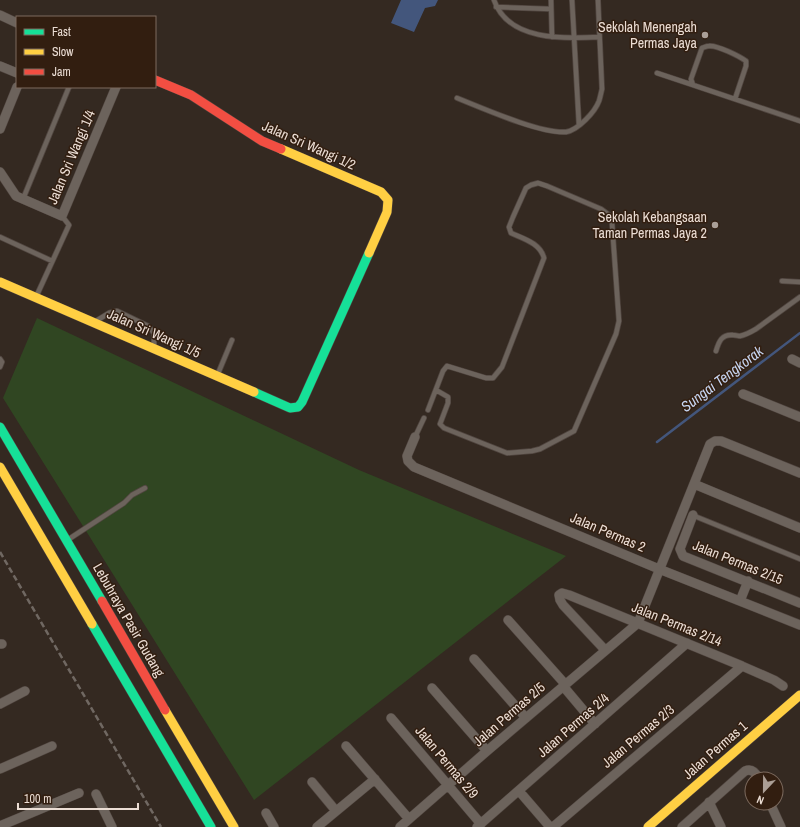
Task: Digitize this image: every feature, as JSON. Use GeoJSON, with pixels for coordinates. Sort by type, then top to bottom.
{"type":"FeatureCollection","features":[{"type":"Feature","properties":{"kind":"main road","name":"Jalan Sri Wangi 1/2"},"geometry":{"type":"LineString","coordinates":[[156,80],[191,95],[262,141],[381,192],[388,200],[387,212],[302,402],[298,407]]}},
{"type":"Feature","properties":{"kind":"main road","name":"Jalan Sri Wangi 1/5"},"geometry":{"type":"LineString","coordinates":[[0,282],[290,408],[298,407]]}},
{"type":"Feature","properties":{"kind":"main road","name":"Lebuhraya Pasir Gudang"},"geometry":{"type":"LineString","coordinates":[[0,427],[234,827]]}},
{"type":"Feature","properties":{"kind":"main road"},"geometry":{"type":"LineString","coordinates":[[0,467],[211,827]]}},
{"type":"Feature","properties":{"kind":"main road","name":"Jalan Permas 1"},"geometry":{"type":"LineString","coordinates":[[651,826],[800,695]]}},
{"type":"Feature","properties":{"kind":"street"},"geometry":{"type":"LineString","coordinates":[[0,16],[16,23]]}},
{"type":"Feature","properties":{"kind":"street"},"geometry":{"type":"LineString","coordinates":[[0,66],[16,73]]}},
{"type":"Feature","properties":{"kind":"street"},"geometry":{"type":"LineString","coordinates":[[1,122],[17,88]]}},
{"type":"Feature","properties":{"kind":"street","name":"Jalan Sri Wangi 1/4"},"geometry":{"type":"LineString","coordinates":[[62,216],[116,88]]}},
{"type":"Feature","properties":{"kind":"street"},"geometry":{"type":"LineString","coordinates":[[0,172],[16,196],[62,216]]}},
{"type":"Feature","properties":{"kind":"street"},"geometry":{"type":"LineString","coordinates":[[743,394],[800,417]]}},
{"type":"Feature","properties":{"kind":"street","name":"Jalan Permas 2"},"geometry":{"type":"LineString","coordinates":[[415,437],[407,456],[408,462],[414,467],[660,569],[800,625]]}},
{"type":"Feature","properties":{"kind":"street"},"geometry":{"type":"LineString","coordinates":[[638,623],[710,444],[715,441],[721,441],[800,473]]}},
{"type":"Feature","properties":{"kind":"street"},"geometry":{"type":"LineString","coordinates":[[694,484],[800,528]]}},
{"type":"Feature","properties":{"kind":"street","name":"Jalan Permas 2/15"},"geometry":{"type":"LineString","coordinates":[[693,515],[680,549],[683,556],[800,603]]}},
{"type":"Feature","properties":{"kind":"street"},"geometry":{"type":"LineString","coordinates":[[740,601],[748,581]]}},
{"type":"Feature","properties":{"kind":"street","name":"Jalan Permas 2/14"},"geometry":{"type":"LineString","coordinates":[[605,650],[563,605],[560,600],[560,595],[562,593],[742,666],[774,680],[783,686]]}},
{"type":"Feature","properties":{"kind":"street"},"geometry":{"type":"LineString","coordinates":[[508,620],[564,685],[595,724]]}},
{"type":"Feature","properties":{"kind":"street","name":"Jalan Permas 2/5"},"geometry":{"type":"LineString","coordinates":[[400,827],[448,784],[638,623]]}},
{"type":"Feature","properties":{"kind":"street","name":"Jalan Permas 2/4"},"geometry":{"type":"LineString","coordinates":[[479,825],[520,791],[687,643]]}},
{"type":"Feature","properties":{"kind":"street"},"geometry":{"type":"LineString","coordinates":[[474,659],[526,718]]}},
{"type":"Feature","properties":{"kind":"street","name":"Jalan Permas 2/3"},"geometry":{"type":"LineString","coordinates":[[551,827],[742,666]]}},
{"type":"Feature","properties":{"kind":"street"},"geometry":{"type":"LineString","coordinates":[[432,688],[487,751]]}},
{"type":"Feature","properties":{"kind":"street"},"geometry":{"type":"LineString","coordinates":[[0,704],[25,691]]}},
{"type":"Feature","properties":{"kind":"street","name":"Jalan Permas 2/9"},"geometry":{"type":"LineString","coordinates":[[392,718],[448,784],[479,825]]}},
{"type":"Feature","properties":{"kind":"street"},"geometry":{"type":"LineString","coordinates":[[0,769],[52,746]]}},
{"type":"Feature","properties":{"kind":"street"},"geometry":{"type":"LineString","coordinates":[[346,746],[409,819]]}},
{"type":"Feature","properties":{"kind":"street"},"geometry":{"type":"LineString","coordinates":[[682,827],[744,772]]}},
{"type":"Feature","properties":{"kind":"street"},"geometry":{"type":"LineString","coordinates":[[317,827],[375,780]]}},
{"type":"Feature","properties":{"kind":"street"},"geometry":{"type":"LineString","coordinates":[[312,782],[336,811]]}},
{"type":"Feature","properties":{"kind":"street"},"geometry":{"type":"LineString","coordinates":[[520,791],[551,827]]}},
{"type":"Feature","properties":{"kind":"street"},"geometry":{"type":"LineString","coordinates":[[0,826],[79,793]]}},
{"type":"Feature","properties":{"kind":"street"},"geometry":{"type":"LineString","coordinates":[[96,794],[112,827]]}},
{"type":"Feature","properties":{"kind":"street"},"geometry":{"type":"LineString","coordinates":[[709,802],[720,827]]}},
{"type":"Feature","properties":{"kind":"street"},"geometry":{"type":"LineString","coordinates":[[774,811],[781,827]]}},
{"type":"Feature","properties":{"kind":"street"},"geometry":{"type":"LineString","coordinates":[[266,813],[274,827]]}},
{"type":"Feature","properties":{"kind":"lane"},"geometry":{"type":"LineString","coordinates":[[494,0],[496,7],[507,21],[530,32],[552,37],[599,37]]}},
{"type":"Feature","properties":{"kind":"lane"},"geometry":{"type":"LineString","coordinates":[[551,0],[552,37]]}},
{"type":"Feature","properties":{"kind":"lane"},"geometry":{"type":"LineString","coordinates":[[572,0],[579,125]]}},
{"type":"Feature","properties":{"kind":"lane"},"geometry":{"type":"LineString","coordinates":[[457,98],[548,130],[566,132],[579,125],[599,102],[602,89],[598,0]]}},
{"type":"Feature","properties":{"kind":"lane"},"geometry":{"type":"LineString","coordinates":[[496,7],[552,8]]}},
{"type":"Feature","properties":{"kind":"lane"},"geometry":{"type":"LineString","coordinates":[[693,85],[691,79],[702,48],[709,46],[718,48],[739,56],[746,61],[746,66],[735,100]]}},
{"type":"Feature","properties":{"kind":"lane"},"geometry":{"type":"LineString","coordinates":[[657,73],[800,121]]}},
{"type":"Feature","properties":{"kind":"lane"},"geometry":{"type":"LineString","coordinates":[[23,199],[69,88]]}},
{"type":"Feature","properties":{"kind":"lane"},"geometry":{"type":"LineString","coordinates":[[428,410],[443,371],[447,366],[486,378],[493,378],[502,367],[544,258],[542,250],[536,245],[511,233],[509,227],[526,188],[538,183],[601,209],[609,215],[612,223],[619,321],[616,334],[574,431],[540,449],[507,453],[444,428],[440,424],[448,403],[448,397],[436,390]]}},
{"type":"Feature","properties":{"kind":"lane"},"geometry":{"type":"LineString","coordinates":[[36,297],[69,225],[62,216]]}},
{"type":"Feature","properties":{"kind":"lane"},"geometry":{"type":"LineString","coordinates":[[0,237],[52,261]]}},
{"type":"Feature","properties":{"kind":"lane"},"geometry":{"type":"LineString","coordinates":[[782,281],[800,282]]}},
{"type":"Feature","properties":{"kind":"lane"},"geometry":{"type":"LineString","coordinates":[[716,350],[719,341],[724,336],[739,336],[748,334],[800,297]]}},
{"type":"Feature","properties":{"kind":"lane"},"geometry":{"type":"LineString","coordinates":[[94,322],[109,314],[117,312],[148,326],[154,333],[154,348]]}},
{"type":"Feature","properties":{"kind":"lane"},"geometry":{"type":"LineString","coordinates":[[217,376],[232,340]]}},
{"type":"Feature","properties":{"kind":"lane"},"geometry":{"type":"LineString","coordinates":[[0,359],[2,362],[0,367]]}},
{"type":"Feature","properties":{"kind":"lane"},"geometry":{"type":"LineString","coordinates":[[415,437],[424,418]]}},
{"type":"Feature","properties":{"kind":"lane"},"geometry":{"type":"LineString","coordinates":[[66,540],[124,503],[132,495],[145,488]]}},
{"type":"Feature","properties":{"kind":"lane"},"geometry":{"type":"LineString","coordinates":[[683,511],[800,559]]}},
{"type":"Feature","properties":{"kind":"green space"},"geometry":{"type":"Polygon","coordinates":[[[37,318],[359,470],[566,556],[254,800],[3,398],[37,318]]]}},
{"type":"Feature","properties":{"kind":"water"},"geometry":{"type":"Polygon","coordinates":[[[401,0],[438,0],[435,6],[425,8],[414,32],[391,23],[401,0]]]}},
{"type":"Feature","properties":{"kind":"waterway","name":"Sungai Tengkorak"},"geometry":{"type":"LineString","coordinates":[[657,442],[800,333]]}},
{"type":"Feature","properties":{"kind":"railway"},"geometry":{"type":"LineString","coordinates":[[0,552],[161,827]]}},
{"type":"Feature","properties":{"kind":"traffic: fast"},"geometry":{"type":"LineString","coordinates":[[254,392],[290,408],[298,407],[302,402],[369,253]]}},
{"type":"Feature","properties":{"kind":"traffic: fast"},"geometry":{"type":"LineString","coordinates":[[0,427],[102,601]]}},
{"type":"Feature","properties":{"kind":"traffic: fast"},"geometry":{"type":"LineString","coordinates":[[92,624],[211,827]]}},
{"type":"Feature","properties":{"kind":"traffic: slow"},"geometry":{"type":"LineString","coordinates":[[281,149],[381,192],[388,200],[387,212],[369,253]]}},
{"type":"Feature","properties":{"kind":"traffic: slow"},"geometry":{"type":"LineString","coordinates":[[0,282],[254,392]]}},
{"type":"Feature","properties":{"kind":"traffic: slow"},"geometry":{"type":"LineString","coordinates":[[0,467],[92,624]]}},
{"type":"Feature","properties":{"kind":"traffic: slow"},"geometry":{"type":"LineString","coordinates":[[648,827],[800,695]]}},
{"type":"Feature","properties":{"kind":"traffic: slow"},"geometry":{"type":"LineString","coordinates":[[165,710],[234,827]]}},
{"type":"Feature","properties":{"kind":"traffic: jam"},"geometry":{"type":"LineString","coordinates":[[156,80],[191,95],[262,141],[281,149]]}},
{"type":"Feature","properties":{"kind":"traffic: jam"},"geometry":{"type":"LineString","coordinates":[[102,601],[165,710]]}},
{"type":"Feature","properties":{"kind":"place","name":"Sekolah Menengah Permas Jaya"},"geometry":{"type":"Point","coordinates":[705,35]}},
{"type":"Feature","properties":{"kind":"place","name":"Sekolah Kebangsaan Taman Permas Jaya 2"},"geometry":{"type":"Point","coordinates":[715,225]}}]}
